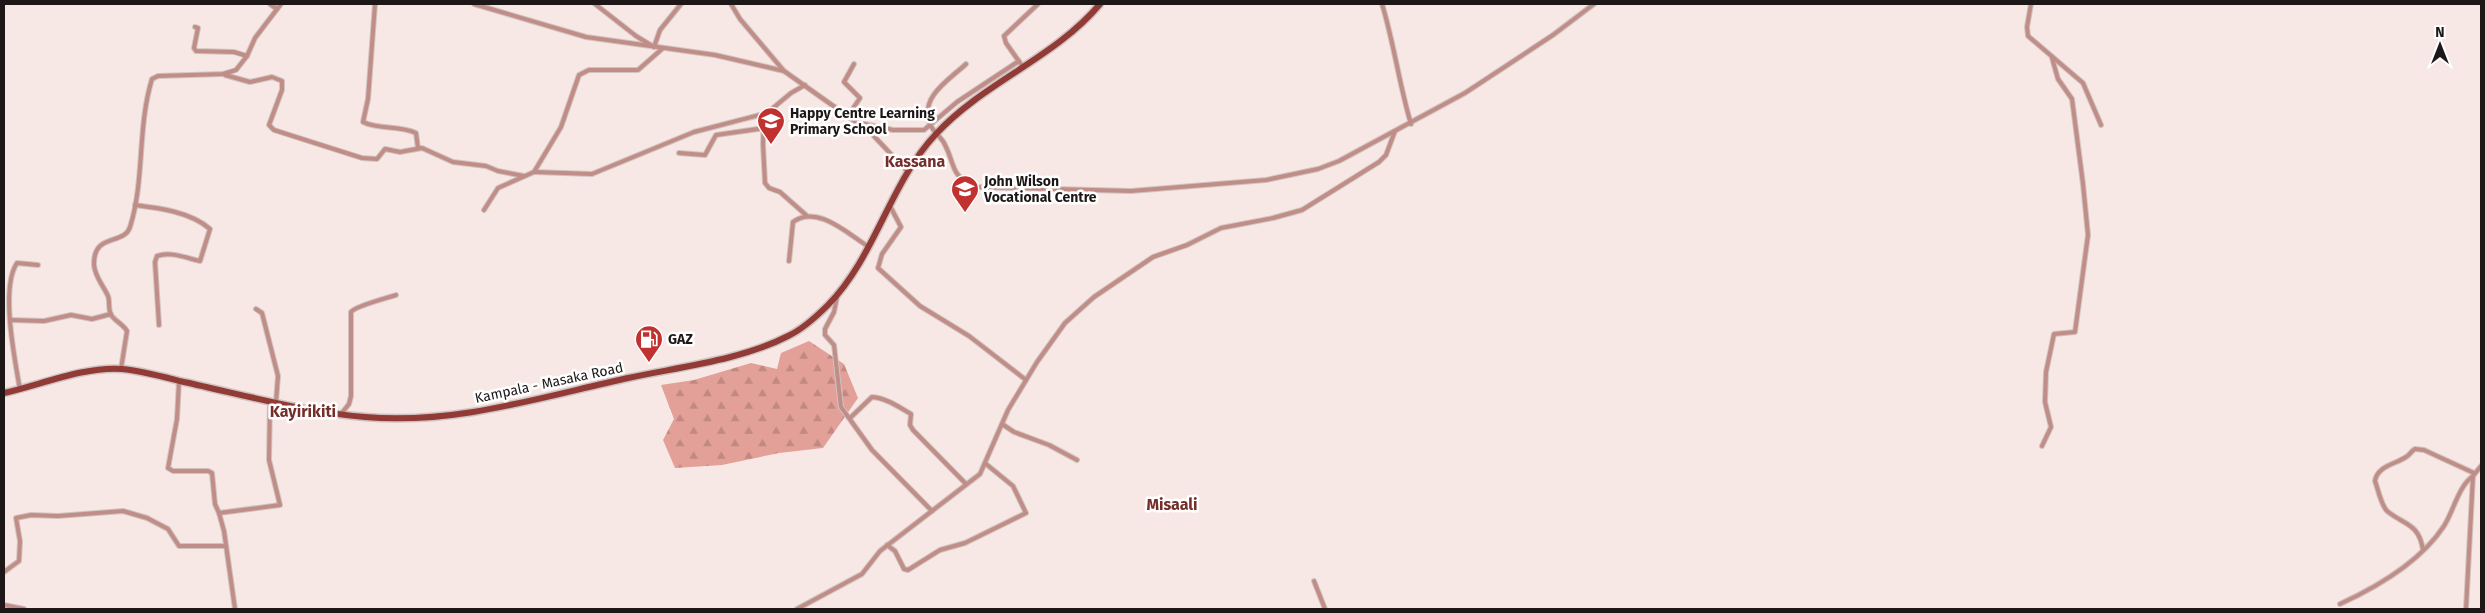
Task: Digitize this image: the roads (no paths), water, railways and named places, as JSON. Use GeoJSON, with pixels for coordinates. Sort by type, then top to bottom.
{"type":"FeatureCollection","features":[{"type":"Feature","properties":{"kind":"main road","name":"Kampala - Masaka Road"},"geometry":{"type":"LineString","coordinates":[[4,393],[89,372],[121,369],[340,414],[402,419],[449,416],[538,400],[689,366],[757,348],[788,336],[809,323],[838,295],[868,247],[907,171],[936,133],[953,117],[1021,64],[1064,38],[1100,4]]}},
{"type":"Feature","properties":{"kind":"street"},"geometry":{"type":"LineString","coordinates":[[270,4],[277,9]]}},
{"type":"Feature","properties":{"kind":"street"},"geometry":{"type":"LineString","coordinates":[[121,369],[127,331],[111,314],[109,297],[97,276],[94,264],[99,245],[104,241],[123,236],[130,230],[135,205],[142,127],[152,79],[158,76],[223,74],[236,70],[247,56],[255,38],[281,4]]}},
{"type":"Feature","properties":{"kind":"street"},"geometry":{"type":"LineString","coordinates":[[375,4],[368,99],[364,122],[369,125],[399,127],[416,133],[418,148]]}},
{"type":"Feature","properties":{"kind":"street"},"geometry":{"type":"LineString","coordinates":[[474,4],[586,37],[715,56],[784,70]]}},
{"type":"Feature","properties":{"kind":"street"},"geometry":{"type":"LineString","coordinates":[[595,4],[636,36],[654,47]]}},
{"type":"Feature","properties":{"kind":"street"},"geometry":{"type":"LineString","coordinates":[[654,47],[660,30],[682,4]]}},
{"type":"Feature","properties":{"kind":"street"},"geometry":{"type":"LineString","coordinates":[[730,4],[740,19],[784,70],[870,132],[907,171]]}},
{"type":"Feature","properties":{"kind":"street"},"geometry":{"type":"LineString","coordinates":[[858,123],[893,130],[924,130],[957,102],[1021,64],[1004,36],[1038,4]]}},
{"type":"Feature","properties":{"kind":"street"},"geometry":{"type":"LineString","coordinates":[[1382,4],[1390,30],[1403,98],[1411,124]]}},
{"type":"Feature","properties":{"kind":"street"},"geometry":{"type":"LineString","coordinates":[[966,64],[937,89],[930,109],[931,125],[944,144],[953,171],[958,177],[974,186],[1131,191],[1239,183],[1296,175],[1339,161],[1411,124],[1507,66],[1594,4]]}},
{"type":"Feature","properties":{"kind":"street"},"geometry":{"type":"LineString","coordinates":[[2031,4],[2027,24],[2028,36],[2082,83],[2101,125]]}},
{"type":"Feature","properties":{"kind":"street"},"geometry":{"type":"LineString","coordinates":[[194,27],[198,28],[194,48],[196,51],[234,52],[247,56]]}},
{"type":"Feature","properties":{"kind":"street"},"geometry":{"type":"LineString","coordinates":[[534,172],[561,127],[579,74],[589,70],[638,70],[662,49]]}},
{"type":"Feature","properties":{"kind":"street"},"geometry":{"type":"LineString","coordinates":[[2042,446],[2051,427],[2045,402],[2046,372],[2054,334],[2075,332],[2088,235],[2072,99],[2058,78],[2052,58]]}},
{"type":"Feature","properties":{"kind":"street"},"geometry":{"type":"LineString","coordinates":[[848,116],[860,98],[844,82],[854,64]]}},
{"type":"Feature","properties":{"kind":"street"},"geometry":{"type":"LineString","coordinates":[[223,74],[250,82],[272,77],[282,81],[282,90],[269,125],[274,130],[373,160],[380,156],[384,149],[400,152],[418,148],[453,162],[486,166],[498,171],[524,176]]}},
{"type":"Feature","properties":{"kind":"street"},"geometry":{"type":"LineString","coordinates":[[805,85],[791,93],[767,113],[764,119],[762,144],[764,183],[767,187],[780,192],[806,214],[821,217],[868,247]]}},
{"type":"Feature","properties":{"kind":"street"},"geometry":{"type":"LineString","coordinates":[[484,210],[498,188],[534,172],[592,174],[694,132],[767,113]]}},
{"type":"Feature","properties":{"kind":"street"},"geometry":{"type":"LineString","coordinates":[[679,153],[705,154],[716,135],[764,128]]}},
{"type":"Feature","properties":{"kind":"street"},"geometry":{"type":"LineString","coordinates":[[797,609],[862,574],[887,545],[980,474],[1002,424],[1026,380],[1065,323],[1094,297],[1153,257],[1187,245],[1221,228],[1273,218],[1302,210],[1379,162],[1386,155],[1395,131]]}},
{"type":"Feature","properties":{"kind":"street"},"geometry":{"type":"LineString","coordinates":[[889,204],[901,227],[882,254],[878,268],[920,306],[970,336],[1026,380]]}},
{"type":"Feature","properties":{"kind":"street"},"geometry":{"type":"LineString","coordinates":[[135,205],[168,210],[203,223],[210,229],[200,261],[174,254],[157,256],[155,262],[159,325]]}},
{"type":"Feature","properties":{"kind":"street"},"geometry":{"type":"LineString","coordinates":[[790,261],[793,222],[806,214]]}},
{"type":"Feature","properties":{"kind":"street"},"geometry":{"type":"LineString","coordinates":[[20,390],[10,320],[10,283],[14,267],[20,262],[38,265]]}},
{"type":"Feature","properties":{"kind":"street"},"geometry":{"type":"LineString","coordinates":[[340,414],[349,404],[351,396],[351,312],[356,306],[374,304],[396,295]]}},
{"type":"Feature","properties":{"kind":"street"},"geometry":{"type":"LineString","coordinates":[[838,295],[834,312],[826,324],[825,335],[834,346],[840,403],[872,450],[932,510]]}},
{"type":"Feature","properties":{"kind":"street"},"geometry":{"type":"LineString","coordinates":[[219,513],[280,504],[269,460],[272,401],[278,376],[262,313],[256,309]]}},
{"type":"Feature","properties":{"kind":"street"},"geometry":{"type":"LineString","coordinates":[[10,320],[44,321],[71,316],[92,319],[111,314]]}},
{"type":"Feature","properties":{"kind":"street"},"geometry":{"type":"LineString","coordinates":[[179,381],[177,419],[168,468],[173,471],[208,471],[212,473],[215,504],[219,513],[226,546],[235,609]]}},
{"type":"Feature","properties":{"kind":"street"},"geometry":{"type":"LineString","coordinates":[[850,418],[872,397],[898,406],[911,414],[910,425],[913,430],[966,484]]}},
{"type":"Feature","properties":{"kind":"street"},"geometry":{"type":"LineString","coordinates":[[1002,424],[1014,432],[1049,445],[1077,460]]}},
{"type":"Feature","properties":{"kind":"street"},"geometry":{"type":"LineString","coordinates":[[2422,550],[2420,537],[2414,528],[2385,508],[2375,481],[2376,476],[2387,466],[2406,457],[2415,449],[2456,464],[2474,475]]}},
{"type":"Feature","properties":{"kind":"street"},"geometry":{"type":"LineString","coordinates":[[887,545],[896,551],[904,569],[908,570],[940,550],[966,543],[1026,513],[1013,486],[986,464]]}},
{"type":"Feature","properties":{"kind":"street"},"geometry":{"type":"LineString","coordinates":[[2340,604],[2361,594],[2406,565],[2422,550],[2444,526],[2466,484],[2481,466]]}},
{"type":"Feature","properties":{"kind":"street"},"geometry":{"type":"LineString","coordinates":[[2466,609],[2474,475]]}},
{"type":"Feature","properties":{"kind":"street"},"geometry":{"type":"LineString","coordinates":[[4,572],[19,560],[20,541],[16,518],[32,515],[58,516],[123,511],[147,518],[168,529],[179,546],[226,546]]}},
{"type":"Feature","properties":{"kind":"street"},"geometry":{"type":"LineString","coordinates":[[1314,581],[1325,609]]}},
{"type":"Feature","properties":{"kind":"street"},"geometry":{"type":"LineString","coordinates":[[4,605],[24,609]]}},
{"type":"Feature","properties":{"kind":"place","name":"Happy Centre Learning Primary School"},"geometry":{"type":"Point","coordinates":[771,145]}},
{"type":"Feature","properties":{"kind":"place","name":"John Wilson Vocational Centre"},"geometry":{"type":"Point","coordinates":[965,213]}},
{"type":"Feature","properties":{"kind":"place","name":"GAZ"},"geometry":{"type":"Point","coordinates":[649,363]}},
{"type":"Feature","properties":{"kind":"district","name":"Kassana"},"geometry":{"type":"Point","coordinates":[915,161]}},
{"type":"Feature","properties":{"kind":"district","name":"Kayirikiti"},"geometry":{"type":"Point","coordinates":[303,411]}},
{"type":"Feature","properties":{"kind":"district","name":"Misaali"},"geometry":{"type":"Point","coordinates":[1172,504]}}]}
